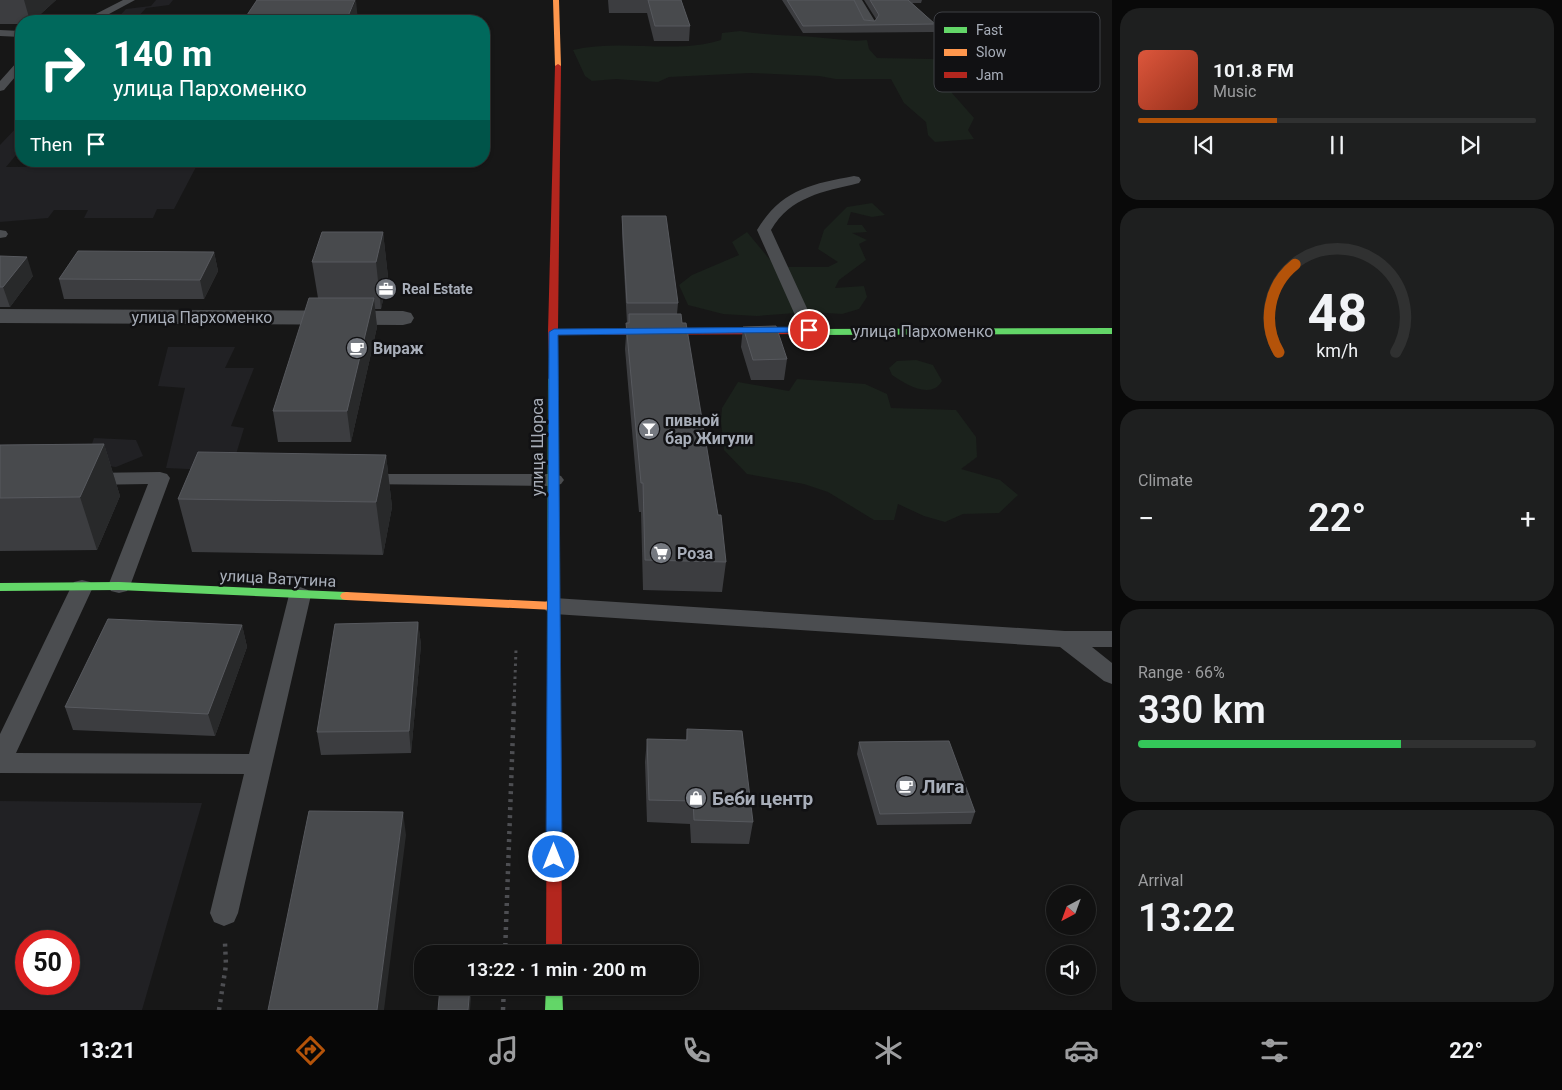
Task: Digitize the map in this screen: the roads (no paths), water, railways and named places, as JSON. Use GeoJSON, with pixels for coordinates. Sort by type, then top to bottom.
{"type":"FeatureCollection","features":[{"type":"Feature","properties":{"kind":"main road","name":"улица Щорса"},"geometry":{"type":"LineString","coordinates":[[554,945],[554,332],[558,64],[556,0]]}},
{"type":"Feature","properties":{"kind":"main road","name":"улица Пархоменко"},"geometry":{"type":"LineString","coordinates":[[554,332],[809,330],[1112,332]]}},
{"type":"Feature","properties":{"kind":"main road","name":"улица Ватутина"},"geometry":{"type":"LineString","coordinates":[[0,587],[119,586],[554,606]]}},
{"type":"Feature","properties":{"kind":"main road"},"geometry":{"type":"LineString","coordinates":[[554,995],[554,1010]]}},
{"type":"Feature","properties":{"kind":"street"},"geometry":{"type":"LineString","coordinates":[[856,0],[869,23]]}},
{"type":"Feature","properties":{"kind":"street","name":"улица Пархоменко"},"geometry":{"type":"LineString","coordinates":[[0,316],[403,318]]}},
{"type":"Feature","properties":{"kind":"lane"},"geometry":{"type":"LineString","coordinates":[[104,15],[113,8],[130,0]]}},
{"type":"Feature","properties":{"kind":"lane"},"geometry":{"type":"LineString","coordinates":[[0,33],[15,34]]}},
{"type":"Feature","properties":{"kind":"lane"},"geometry":{"type":"LineString","coordinates":[[0,88],[15,71]]}},
{"type":"Feature","properties":{"kind":"lane"},"geometry":{"type":"LineString","coordinates":[[809,330],[764,230],[767,223],[791,199],[809,189],[854,180]]}},
{"type":"Feature","properties":{"kind":"lane"},"geometry":{"type":"LineString","coordinates":[[70,480],[160,478],[119,586]]}},
{"type":"Feature","properties":{"kind":"lane"},"geometry":{"type":"LineString","coordinates":[[345,480],[554,480]]}},
{"type":"Feature","properties":{"kind":"lane"},"geometry":{"type":"LineString","coordinates":[[82,587],[0,761],[258,764]]}},
{"type":"Feature","properties":{"kind":"lane"},"geometry":{"type":"LineString","coordinates":[[224,913],[258,764],[300,595]]}},
{"type":"Feature","properties":{"kind":"lane"},"geometry":{"type":"LineString","coordinates":[[554,606],[1065,639],[1112,639]]}},
{"type":"Feature","properties":{"kind":"lane"},"geometry":{"type":"LineString","coordinates":[[1065,639],[1112,675]]}},
{"type":"Feature","properties":{"kind":"place","name":"Real Estate"},"geometry":{"type":"Point","coordinates":[386,289]}},
{"type":"Feature","properties":{"kind":"place","name":"Вираж"},"geometry":{"type":"Point","coordinates":[357,348]}},
{"type":"Feature","properties":{"kind":"place","name":"пивной бар Жигули"},"geometry":{"type":"Point","coordinates":[649,429]}},
{"type":"Feature","properties":{"kind":"place","name":"Роза"},"geometry":{"type":"Point","coordinates":[661,553]}},
{"type":"Feature","properties":{"kind":"place","name":"Лига"},"geometry":{"type":"Point","coordinates":[906,786]}},
{"type":"Feature","properties":{"kind":"place","name":"Беби центр"},"geometry":{"type":"Point","coordinates":[696,798]}}]}
